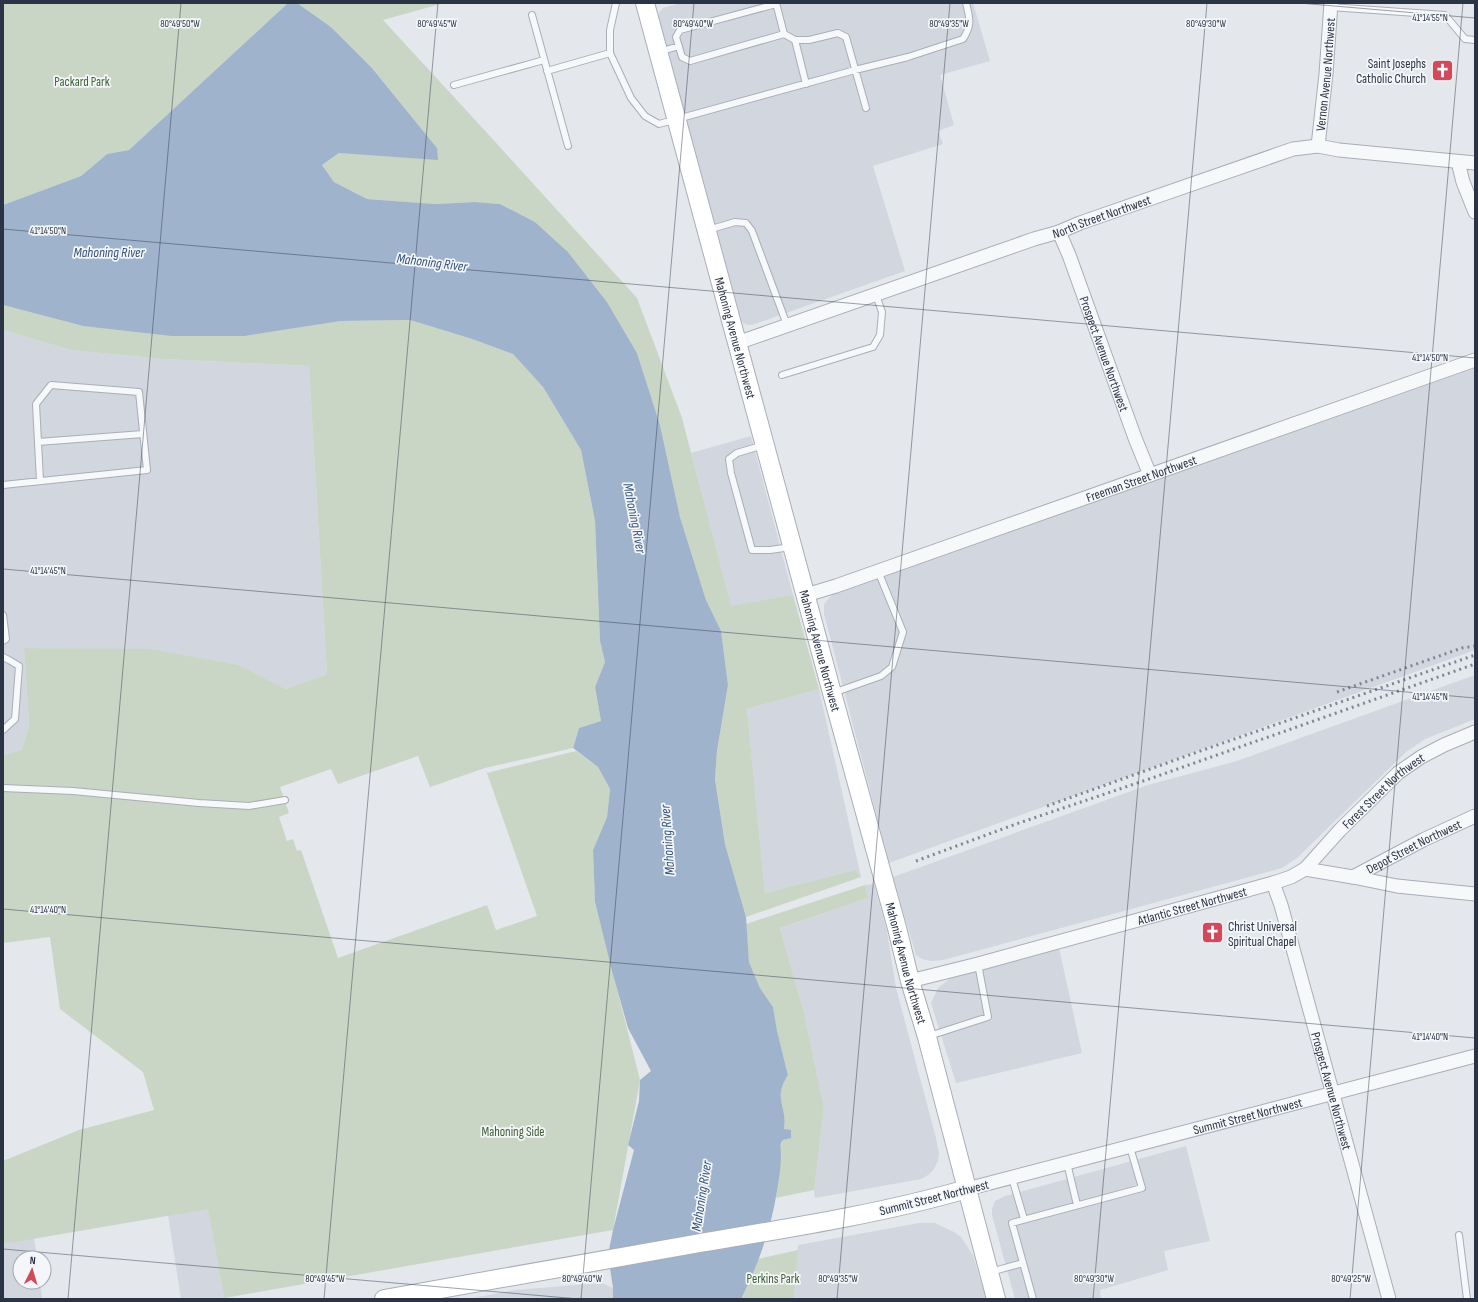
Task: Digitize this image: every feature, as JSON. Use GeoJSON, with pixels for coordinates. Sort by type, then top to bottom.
{"type":"FeatureCollection","features":[{"type":"Feature","properties":{"kind":"main road","name":"Mahoning Avenue Northwest"},"geometry":{"type":"LineString","coordinates":[[646,3],[658,52],[897,928],[910,981],[927,1037],[996,1299]]}},
{"type":"Feature","properties":{"kind":"main road","name":"Summit Street Northwest"},"geometry":{"type":"LineString","coordinates":[[390,1298],[585,1265],[828,1221],[922,1202],[967,1189]]}},
{"type":"Feature","properties":{"kind":"street","name":"Vernon Avenue Northwest"},"geometry":{"type":"LineString","coordinates":[[1318,146],[1331,5]]}},
{"type":"Feature","properties":{"kind":"street","name":"North Street Northwest"},"geometry":{"type":"LineString","coordinates":[[737,343],[1034,239],[1059,232],[1080,223],[1293,149],[1318,146],[1339,150],[1475,163]]}},
{"type":"Feature","properties":{"kind":"street"},"geometry":{"type":"LineString","coordinates":[[1458,162],[1463,182],[1475,212]]}},
{"type":"Feature","properties":{"kind":"street","name":"Prospect Avenue Northwest"},"geometry":{"type":"LineString","coordinates":[[1059,232],[1069,255],[1150,475]]}},
{"type":"Feature","properties":{"kind":"street","name":"Freeman Street Northwest"},"geometry":{"type":"LineString","coordinates":[[806,595],[836,586],[1475,360]]}},
{"type":"Feature","properties":{"kind":"street","name":"Forest Street Northwest"},"geometry":{"type":"LineString","coordinates":[[1305,869],[1340,830],[1404,769],[1421,757],[1444,745],[1475,732]]}},
{"type":"Feature","properties":{"kind":"street","name":"Depot Street Northwest"},"geometry":{"type":"LineString","coordinates":[[1353,877],[1423,840],[1475,816]]}},
{"type":"Feature","properties":{"kind":"street"},"geometry":{"type":"LineString","coordinates":[[1305,869],[1397,886],[1475,894]]}},
{"type":"Feature","properties":{"kind":"street","name":"Atlantic Street Northwest"},"geometry":{"type":"LineString","coordinates":[[910,981],[978,964],[1273,883],[1291,877],[1305,869]]}},
{"type":"Feature","properties":{"kind":"street","name":"Prospect Avenue Northwest"},"geometry":{"type":"LineString","coordinates":[[1273,883],[1281,905],[1389,1299]]}},
{"type":"Feature","properties":{"kind":"street","name":"Summit Street Northwest"},"geometry":{"type":"LineString","coordinates":[[967,1189],[1475,1056]]}},
{"type":"Feature","properties":{"kind":"lane"},"geometry":{"type":"LineString","coordinates":[[616,3],[610,30],[610,53],[631,98],[645,116],[659,124],[855,70],[908,57],[963,39],[969,30],[970,18],[966,3]]}},
{"type":"Feature","properties":{"kind":"lane"},"geometry":{"type":"LineString","coordinates":[[784,34],[776,3],[680,30],[676,37],[682,57],[690,61],[784,34],[795,40],[809,40],[838,33],[846,37],[866,108]]}},
{"type":"Feature","properties":{"kind":"lane"},"geometry":{"type":"LineString","coordinates":[[1331,5],[1445,15],[1465,39],[1475,40]]}},
{"type":"Feature","properties":{"kind":"lane"},"geometry":{"type":"LineString","coordinates":[[532,15],[568,146]]}},
{"type":"Feature","properties":{"kind":"lane"},"geometry":{"type":"LineString","coordinates":[[795,40],[806,84]]}},
{"type":"Feature","properties":{"kind":"lane"},"geometry":{"type":"LineString","coordinates":[[658,52],[678,46]]}},
{"type":"Feature","properties":{"kind":"lane"},"geometry":{"type":"LineString","coordinates":[[547,71],[610,53]]}},
{"type":"Feature","properties":{"kind":"lane"},"geometry":{"type":"LineString","coordinates":[[454,85],[544,60]]}},
{"type":"Feature","properties":{"kind":"lane"},"geometry":{"type":"LineString","coordinates":[[707,230],[735,222],[746,223],[752,231],[787,325]]}},
{"type":"Feature","properties":{"kind":"lane"},"geometry":{"type":"LineString","coordinates":[[782,375],[873,347],[880,334],[882,312],[876,294]]}},
{"type":"Feature","properties":{"kind":"lane"},"geometry":{"type":"LineString","coordinates":[[3,485],[147,470],[138,392],[51,385],[36,404],[40,481]]}},
{"type":"Feature","properties":{"kind":"lane"},"geometry":{"type":"LineString","coordinates":[[38,442],[143,434]]}},
{"type":"Feature","properties":{"kind":"lane"},"geometry":{"type":"LineString","coordinates":[[765,445],[736,453],[729,459],[731,473],[752,550],[770,550],[793,547]]}},
{"type":"Feature","properties":{"kind":"lane"},"geometry":{"type":"LineString","coordinates":[[832,693],[880,676],[892,667],[903,632],[878,571]]}},
{"type":"Feature","properties":{"kind":"lane"},"geometry":{"type":"LineString","coordinates":[[3,615],[4,640]]}},
{"type":"Feature","properties":{"kind":"lane"},"geometry":{"type":"LineString","coordinates":[[3,657],[19,666],[15,719],[3,730]]}},
{"type":"Feature","properties":{"kind":"lane"},"geometry":{"type":"LineString","coordinates":[[3,788],[73,791],[199,803],[249,806],[285,800]]}},
{"type":"Feature","properties":{"kind":"lane"},"geometry":{"type":"LineString","coordinates":[[927,1037],[988,1017],[978,964]]}},
{"type":"Feature","properties":{"kind":"lane"},"geometry":{"type":"LineString","coordinates":[[1033,1299],[1012,1223],[1142,1188],[1130,1147]]}},
{"type":"Feature","properties":{"kind":"lane"},"geometry":{"type":"LineString","coordinates":[[1067,1163],[1077,1206]]}},
{"type":"Feature","properties":{"kind":"lane"},"geometry":{"type":"LineString","coordinates":[[1012,1178],[1024,1219]]}},
{"type":"Feature","properties":{"kind":"lane"},"geometry":{"type":"LineString","coordinates":[[1459,1235],[1467,1299]]}},
{"type":"Feature","properties":{"kind":"lane"},"geometry":{"type":"LineString","coordinates":[[989,1272],[1023,1263]]}},
{"type":"Feature","properties":{"kind":"shaded area"},"geometry":{"type":"Polygon","coordinates":[[[681,3],[973,3],[990,61],[940,75],[954,125],[938,131],[943,144],[873,166],[905,271],[752,325],[747,325],[742,322],[658,18],[659,13],[663,8],[681,3]]]}},
{"type":"Feature","properties":{"kind":"shaded area"},"geometry":{"type":"Polygon","coordinates":[[[3,330],[71,350],[163,359],[309,366],[327,674],[286,689],[239,665],[149,650],[24,648],[29,724],[22,750],[3,755],[3,330]]]}},
{"type":"Feature","properties":{"kind":"shaded area"},"geometry":{"type":"Polygon","coordinates":[[[1475,368],[1475,650],[889,863],[824,614],[824,604],[833,594],[1475,368]]]}},
{"type":"Feature","properties":{"kind":"shaded area"},"geometry":{"type":"Polygon","coordinates":[[[751,436],[793,595],[731,607],[691,453],[751,436]]]}},
{"type":"Feature","properties":{"kind":"shaded area"},"geometry":{"type":"Polygon","coordinates":[[[1475,675],[1475,719],[1425,739],[1406,752],[1297,858],[1282,868],[943,960],[931,961],[922,959],[916,955],[893,877],[1148,785],[1237,761],[1475,675]]]}},
{"type":"Feature","properties":{"kind":"shaded area"},"geometry":{"type":"Polygon","coordinates":[[[819,689],[861,877],[855,870],[765,893],[747,709],[819,689]]]}},
{"type":"Feature","properties":{"kind":"shaded area"},"geometry":{"type":"Polygon","coordinates":[[[874,884],[887,932],[896,988],[936,1138],[939,1153],[938,1161],[934,1169],[921,1179],[815,1198],[814,1190],[824,1108],[804,1013],[780,928],[868,898],[865,885],[874,884]]]}},
{"type":"Feature","properties":{"kind":"shaded area"},"geometry":{"type":"Polygon","coordinates":[[[1059,948],[1082,1053],[956,1083],[931,1003],[938,988],[949,979],[1059,948]]]}},
{"type":"Feature","properties":{"kind":"shaded area"},"geometry":{"type":"Polygon","coordinates":[[[1186,1146],[1210,1241],[1164,1251],[1168,1270],[1100,1290],[1101,1299],[1015,1299],[992,1215],[992,1209],[995,1201],[1005,1196],[1186,1146]]]}},
{"type":"Feature","properties":{"kind":"shaded area"},"geometry":{"type":"Polygon","coordinates":[[[208,1208],[224,1299],[181,1299],[168,1215],[208,1208]]]}},
{"type":"Feature","properties":{"kind":"shaded area"},"geometry":{"type":"Polygon","coordinates":[[[919,1223],[935,1223],[961,1237],[973,1255],[986,1299],[794,1299],[798,1245],[919,1223]]]}},
{"type":"Feature","properties":{"kind":"shaded area"},"geometry":{"type":"Polygon","coordinates":[[[34,1238],[36,1250],[12,1250],[12,1290],[41,1290],[42,1299],[3,1299],[3,1244],[34,1238]]]}},
{"type":"Feature","properties":{"kind":"shaded area"},"geometry":{"type":"Polygon","coordinates":[[[602,1283],[613,1288],[613,1299],[467,1299],[515,1290],[602,1283]]]}},
{"type":"Feature","properties":{"kind":"green space","name":"Packard Park"},"geometry":{"type":"Polygon","coordinates":[[[3,3],[288,3],[129,150],[107,154],[81,176],[3,205],[3,3]]]}},
{"type":"Feature","properties":{"kind":"green space"},"geometry":{"type":"Polygon","coordinates":[[[297,3],[444,3],[383,20],[637,298],[682,418],[731,606],[793,595],[819,689],[747,709],[765,893],[855,870],[861,877],[746,917],[725,844],[715,778],[717,751],[728,685],[721,632],[706,600],[680,517],[660,425],[637,353],[607,302],[568,252],[535,222],[500,204],[475,202],[435,204],[367,199],[334,182],[322,165],[339,153],[381,155],[437,148],[372,68],[331,27],[297,3]]]}},
{"type":"Feature","properties":{"kind":"green space","name":"Mahoning Side"},"geometry":{"type":"Polygon","coordinates":[[[3,305],[83,326],[245,336],[341,321],[410,320],[472,339],[513,354],[543,387],[581,450],[595,521],[600,641],[605,662],[595,687],[601,721],[579,728],[573,748],[485,768],[430,787],[418,756],[338,784],[331,769],[280,787],[289,813],[279,817],[287,841],[293,839],[297,851],[301,850],[338,958],[487,905],[496,930],[537,916],[487,773],[576,751],[598,767],[610,789],[607,817],[593,850],[595,902],[640,1080],[613,1230],[224,1298],[208,1209],[3,1244],[3,1161],[79,1130],[154,1110],[143,1072],[60,1009],[50,937],[3,943],[3,755],[22,750],[29,724],[24,648],[149,649],[239,665],[286,689],[327,674],[309,366],[163,359],[71,350],[3,330],[3,305]]]}},
{"type":"Feature","properties":{"kind":"green space"},"geometry":{"type":"Polygon","coordinates":[[[865,885],[868,898],[780,928],[804,1013],[824,1108],[814,1190],[776,1198],[781,1153],[780,1148],[783,1140],[790,1138],[784,1130],[785,1122],[781,1097],[783,1083],[788,1074],[776,1028],[773,1007],[760,988],[749,962],[746,924],[865,885]]]}},
{"type":"Feature","properties":{"kind":"green space","name":"Perkins Park"},"geometry":{"type":"Polygon","coordinates":[[[798,1250],[794,1299],[740,1299],[758,1259],[798,1250]]]}},
{"type":"Feature","properties":{"kind":"water","name":"Mahoning River"},"geometry":{"type":"Polygon","coordinates":[[[288,3],[297,3],[331,27],[372,68],[437,148],[438,160],[339,153],[322,165],[334,182],[367,199],[435,204],[475,202],[500,204],[535,222],[568,252],[607,302],[637,353],[660,425],[680,517],[706,600],[721,631],[728,685],[717,751],[715,779],[725,844],[746,917],[749,962],[760,988],[773,1007],[777,1031],[788,1075],[783,1083],[781,1097],[785,1121],[784,1129],[791,1130],[791,1138],[783,1140],[781,1143],[780,1172],[771,1219],[758,1260],[741,1299],[613,1299],[613,1288],[608,1255],[634,1150],[628,1145],[639,1101],[640,1080],[651,1071],[628,1028],[595,902],[593,850],[607,817],[610,789],[598,767],[573,748],[579,728],[601,721],[595,687],[605,662],[600,641],[595,521],[581,450],[543,387],[513,354],[472,339],[410,320],[341,321],[245,336],[172,336],[83,326],[3,305],[3,205],[81,176],[107,154],[129,150],[288,3]]]}},
{"type":"Feature","properties":{"kind":"railway"},"geometry":{"type":"LineString","coordinates":[[1337,692],[1462,648],[1475,646]]}},
{"type":"Feature","properties":{"kind":"railway"},"geometry":{"type":"LineString","coordinates":[[1047,806],[1475,655]]}},
{"type":"Feature","properties":{"kind":"railway"},"geometry":{"type":"LineString","coordinates":[[916,861],[1016,824],[1152,778],[1475,664]]}},
{"type":"Feature","properties":{"kind":"place","name":"Saint Josephs Catholic Church"},"geometry":{"type":"Point","coordinates":[1442,70]}},
{"type":"Feature","properties":{"kind":"place","name":"Christ Universal Spiritual Chapel"},"geometry":{"type":"Point","coordinates":[1213,933]}}]}
